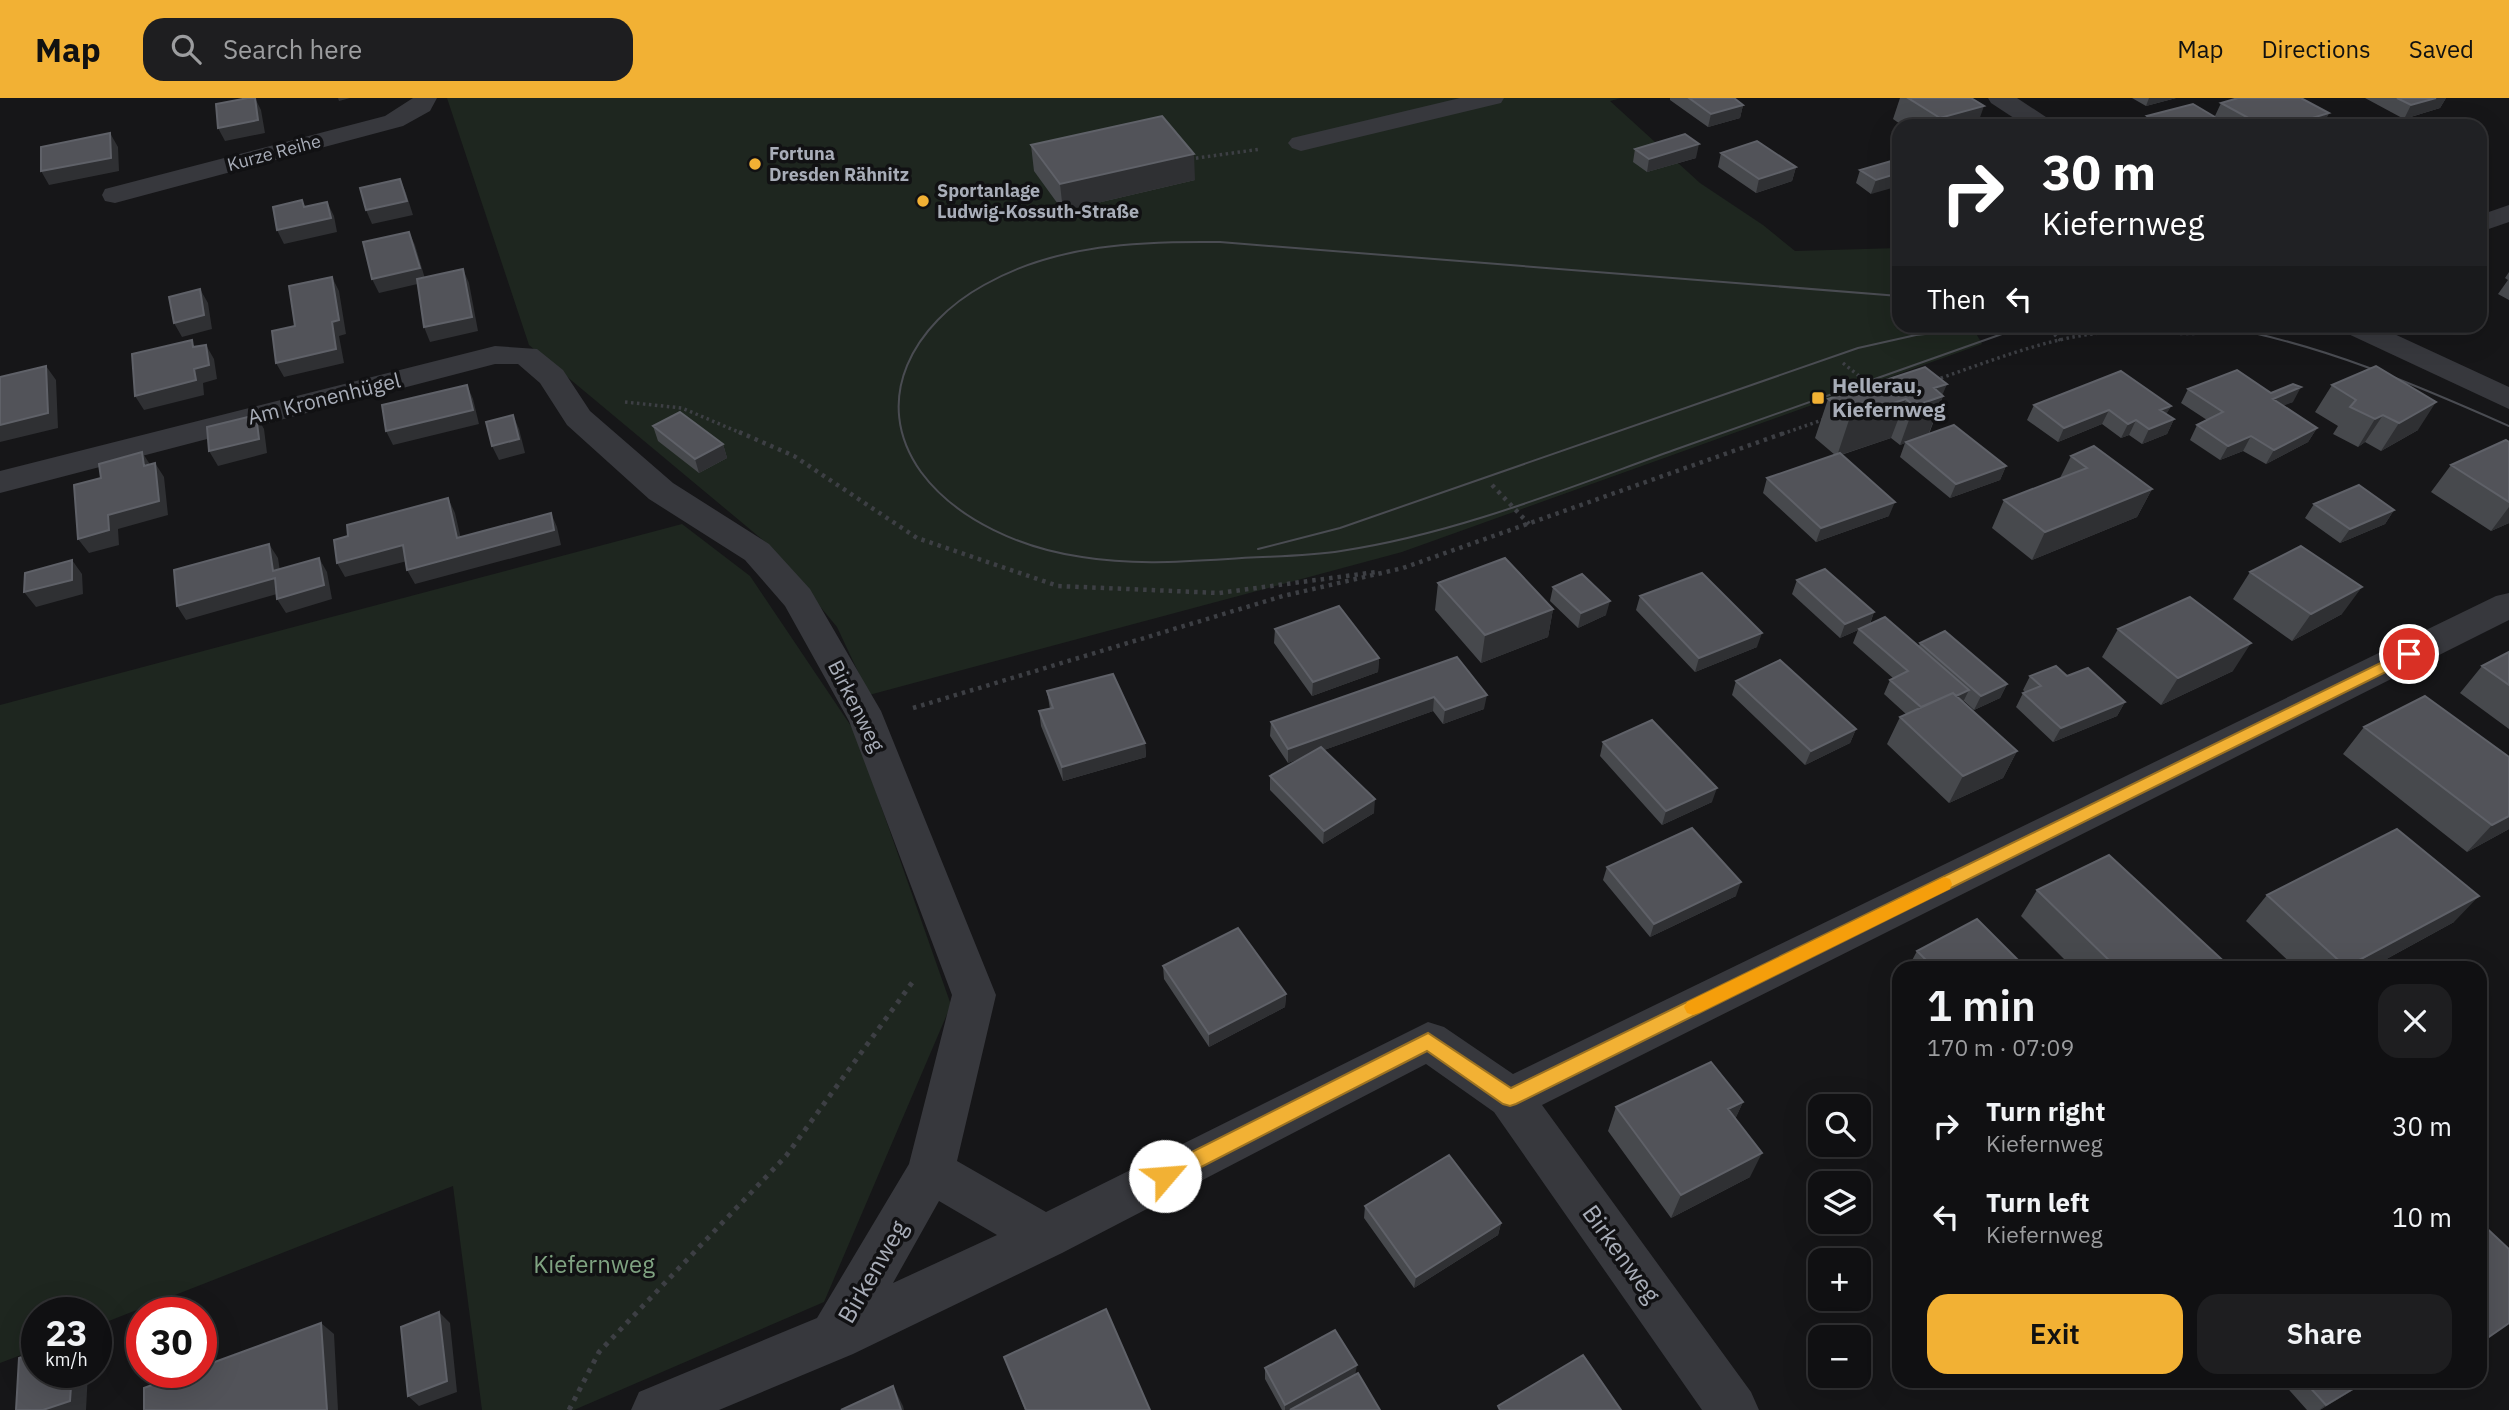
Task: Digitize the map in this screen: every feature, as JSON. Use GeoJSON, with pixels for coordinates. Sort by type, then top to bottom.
{"type":"FeatureCollection","features":[{"type":"Feature","properties":{"kind":"street","name":"Kurze Reihe"},"geometry":{"type":"LineString","coordinates":[[115,195],[394,121],[421,106],[425,98]]}},
{"type":"Feature","properties":{"kind":"street"},"geometry":{"type":"LineString","coordinates":[[1301,143],[1492,98]]}},
{"type":"Feature","properties":{"kind":"street"},"geometry":{"type":"LineString","coordinates":[[2000,98],[2032,119]]}},
{"type":"Feature","properties":{"kind":"street"},"geometry":{"type":"LineString","coordinates":[[2487,221],[2509,213]]}},
{"type":"Feature","properties":{"kind":"street"},"geometry":{"type":"LineString","coordinates":[[2369,333],[2509,399]]}},
{"type":"Feature","properties":{"kind":"street","name":"Am Kronenhügel"},"geometry":{"type":"LineString","coordinates":[[0,482],[495,355],[526,355]]}},
{"type":"Feature","properties":{"kind":"street","name":"Birkenweg"},"geometry":{"type":"LineString","coordinates":[[526,355],[552,377],[578,418],[662,491],[757,552],[798,598],[868,721],[974,995],[931,1171],[835,1336]]}},
{"type":"Feature","properties":{"kind":"street"},"geometry":{"type":"LineString","coordinates":[[657,1410],[835,1336],[1045,1237],[1428,1041],[1510,1098],[2509,605]]}},
{"type":"Feature","properties":{"kind":"street","name":"Birkenweg"},"geometry":{"type":"LineString","coordinates":[[1510,1098],[1733,1410]]}},
{"type":"Feature","properties":{"kind":"street"},"geometry":{"type":"LineString","coordinates":[[931,1171],[1045,1237]]}},
{"type":"Feature","properties":{"kind":"path"},"geometry":{"type":"LineString","coordinates":[[1185,160],[1301,143]]}},
{"type":"Feature","properties":{"kind":"path"},"geometry":{"type":"LineString","coordinates":[[2053,333],[2062,341]]}},
{"type":"Feature","properties":{"kind":"path"},"geometry":{"type":"LineString","coordinates":[[1924,384],[2062,341],[2100,333]]}},
{"type":"Feature","properties":{"kind":"path"},"geometry":{"type":"LineString","coordinates":[[1843,363],[1879,393]]}},
{"type":"Feature","properties":{"kind":"path"},"geometry":{"type":"LineString","coordinates":[[578,418],[627,401],[682,408],[794,456],[917,538],[1058,586],[1219,593],[1403,568]]}},
{"type":"Feature","properties":{"kind":"path"},"geometry":{"type":"LineString","coordinates":[[868,721],[1283,596],[1403,568],[1835,416]]}},
{"type":"Feature","properties":{"kind":"path"},"geometry":{"type":"LineString","coordinates":[[1492,485],[1529,524]]}},
{"type":"Feature","properties":{"kind":"path"},"geometry":{"type":"LineString","coordinates":[[569,1410],[599,1352],[786,1156],[949,931]]}},
{"type":"Feature","properties":{"kind":"green space"},"geometry":{"type":"Polygon","coordinates":[[[447,98],[1621,98],[1610,101],[1700,183],[1763,225],[1795,251],[1892,248],[1892,333],[1976,333],[1982,344],[1402,552],[869,695],[837,627],[770,546],[529,345],[447,98]]]}},
{"type":"Feature","properties":{"kind":"green space","name":"Kiefernweg"},"geometry":{"type":"Polygon","coordinates":[[[682,524],[750,576],[855,732],[951,1005],[824,1302],[574,1410],[482,1410],[453,1186],[170,1297],[126,1297],[126,1314],[112,1320],[112,1297],[21,1297],[21,1355],[0,1363],[0,705],[682,524]]]}},
{"type":"Feature","properties":{"kind":"building"},"geometry":{"type":"Polygon","coordinates":[[[255,98],[258,120],[218,128],[216,104],[255,98]]]}},
{"type":"Feature","properties":{"kind":"building"},"geometry":{"type":"Polygon","coordinates":[[[1689,98],[1734,98],[1743,105],[1711,114],[1689,98]]]}},
{"type":"Feature","properties":{"kind":"building"},"geometry":{"type":"Polygon","coordinates":[[[1908,98],[1971,98],[1984,106],[1940,118],[1908,98]]]}},
{"type":"Feature","properties":{"kind":"building"},"geometry":{"type":"Polygon","coordinates":[[[2238,98],[2301,98],[2329,113],[2309,119],[2250,119],[2221,103],[2238,98]]]}},
{"type":"Feature","properties":{"kind":"building"},"geometry":{"type":"Polygon","coordinates":[[[2397,98],[2436,98],[2411,105],[2397,98]]]}},
{"type":"Feature","properties":{"kind":"building"},"geometry":{"type":"Polygon","coordinates":[[[2193,104],[2218,119],[2152,119],[2147,116],[2193,104]]]}},
{"type":"Feature","properties":{"kind":"building"},"geometry":{"type":"Polygon","coordinates":[[[1162,116],[1194,154],[1060,184],[1031,145],[1162,116]]]}},
{"type":"Feature","properties":{"kind":"building"},"geometry":{"type":"Polygon","coordinates":[[[110,133],[111,158],[41,171],[41,147],[110,133]]]}},
{"type":"Feature","properties":{"kind":"building"},"geometry":{"type":"Polygon","coordinates":[[[1685,134],[1699,144],[1649,159],[1635,149],[1685,134]]]}},
{"type":"Feature","properties":{"kind":"building"},"geometry":{"type":"Polygon","coordinates":[[[1757,141],[1796,167],[1759,179],[1721,153],[1757,141]]]}},
{"type":"Feature","properties":{"kind":"building"},"geometry":{"type":"Polygon","coordinates":[[[1892,162],[1892,175],[1876,180],[1860,170],[1892,162]]]}},
{"type":"Feature","properties":{"kind":"building"},"geometry":{"type":"Polygon","coordinates":[[[400,179],[407,201],[366,210],[360,188],[400,179]]]}},
{"type":"Feature","properties":{"kind":"building"},"geometry":{"type":"Polygon","coordinates":[[[302,200],[304,207],[327,202],[331,218],[277,230],[273,207],[302,200]]]}},
{"type":"Feature","properties":{"kind":"building"},"geometry":{"type":"Polygon","coordinates":[[[409,232],[420,268],[372,279],[363,242],[409,232]]]}},
{"type":"Feature","properties":{"kind":"building"},"geometry":{"type":"Polygon","coordinates":[[[463,269],[472,317],[424,327],[417,279],[463,269]]]}},
{"type":"Feature","properties":{"kind":"building"},"geometry":{"type":"Polygon","coordinates":[[[332,277],[339,320],[332,322],[336,349],[276,363],[272,331],[295,326],[289,286],[332,277]]]}},
{"type":"Feature","properties":{"kind":"building"},"geometry":{"type":"Polygon","coordinates":[[[200,289],[204,315],[174,323],[169,297],[200,289]]]}},
{"type":"Feature","properties":{"kind":"building"},"geometry":{"type":"Polygon","coordinates":[[[192,340],[193,347],[206,345],[209,365],[194,369],[196,380],[135,396],[132,354],[192,340]]]}},
{"type":"Feature","properties":{"kind":"building"},"geometry":{"type":"Polygon","coordinates":[[[46,366],[48,413],[0,425],[0,377],[46,366]]]}},
{"type":"Feature","properties":{"kind":"building"},"geometry":{"type":"Polygon","coordinates":[[[2376,366],[2436,402],[2399,423],[2383,415],[2375,419],[2350,407],[2356,400],[2332,385],[2376,366]]]}},
{"type":"Feature","properties":{"kind":"building"},"geometry":{"type":"Polygon","coordinates":[[[1925,367],[1947,384],[1934,388],[1943,396],[1914,406],[1906,399],[1850,417],[1828,399],[1925,367]]]}},
{"type":"Feature","properties":{"kind":"building"},"geometry":{"type":"Polygon","coordinates":[[[2237,370],[2271,393],[2293,384],[2301,387],[2273,399],[2317,428],[2274,450],[2251,436],[2228,446],[2197,425],[2223,412],[2188,389],[2237,370]]]}},
{"type":"Feature","properties":{"kind":"building"},"geometry":{"type":"Polygon","coordinates":[[[2121,371],[2171,406],[2160,410],[2174,419],[2149,429],[2136,420],[2128,424],[2109,410],[2064,428],[2034,405],[2121,371]]]}},
{"type":"Feature","properties":{"kind":"building"},"geometry":{"type":"Polygon","coordinates":[[[467,385],[473,410],[386,431],[382,405],[467,385]]]}},
{"type":"Feature","properties":{"kind":"building"},"geometry":{"type":"Polygon","coordinates":[[[680,412],[723,444],[695,459],[653,426],[680,412]]]}},
{"type":"Feature","properties":{"kind":"building"},"geometry":{"type":"Polygon","coordinates":[[[256,415],[259,439],[209,451],[207,427],[256,415]]]}},
{"type":"Feature","properties":{"kind":"building"},"geometry":{"type":"Polygon","coordinates":[[[513,415],[519,439],[492,446],[486,422],[513,415]]]}},
{"type":"Feature","properties":{"kind":"building"},"geometry":{"type":"Polygon","coordinates":[[[1954,425],[2006,466],[1956,484],[1906,442],[1954,425]]]}},
{"type":"Feature","properties":{"kind":"building"},"geometry":{"type":"Polygon","coordinates":[[[2506,440],[2509,442],[2509,502],[2451,465],[2506,440]]]}},
{"type":"Feature","properties":{"kind":"building"},"geometry":{"type":"Polygon","coordinates":[[[2094,446],[2152,489],[2045,532],[2004,500],[2087,468],[2071,456],[2094,446]]]}},
{"type":"Feature","properties":{"kind":"building"},"geometry":{"type":"Polygon","coordinates":[[[142,452],[144,466],[155,463],[159,501],[108,515],[109,530],[78,539],[74,485],[101,478],[99,464],[142,452]]]}},
{"type":"Feature","properties":{"kind":"building"},"geometry":{"type":"Polygon","coordinates":[[[1840,453],[1895,502],[1821,528],[1767,478],[1840,453]]]}},
{"type":"Feature","properties":{"kind":"building"},"geometry":{"type":"Polygon","coordinates":[[[2359,485],[2394,510],[2350,529],[2314,504],[2359,485]]]}},
{"type":"Feature","properties":{"kind":"building"},"geometry":{"type":"Polygon","coordinates":[[[448,498],[457,538],[551,513],[554,530],[407,570],[403,545],[337,563],[334,540],[348,536],[347,525],[448,498]]]}},
{"type":"Feature","properties":{"kind":"building"},"geometry":{"type":"Polygon","coordinates":[[[269,544],[273,571],[319,558],[324,585],[277,599],[275,578],[177,606],[174,570],[269,544]]]}},
{"type":"Feature","properties":{"kind":"building"},"geometry":{"type":"Polygon","coordinates":[[[2301,546],[2362,587],[2311,614],[2250,572],[2301,546]]]}},
{"type":"Feature","properties":{"kind":"building"},"geometry":{"type":"Polygon","coordinates":[[[1505,558],[1553,609],[1485,635],[1438,583],[1505,558]]]}},
{"type":"Feature","properties":{"kind":"building"},"geometry":{"type":"Polygon","coordinates":[[[72,560],[72,580],[24,592],[25,573],[72,560]]]}},
{"type":"Feature","properties":{"kind":"building"},"geometry":{"type":"Polygon","coordinates":[[[1825,569],[1874,612],[1845,624],[1797,580],[1825,569]]]}},
{"type":"Feature","properties":{"kind":"building"},"geometry":{"type":"Polygon","coordinates":[[[1702,573],[1762,633],[1699,658],[1640,596],[1702,573]]]}},
{"type":"Feature","properties":{"kind":"building"},"geometry":{"type":"Polygon","coordinates":[[[1582,574],[1610,601],[1581,613],[1553,587],[1582,574]]]}},
{"type":"Feature","properties":{"kind":"building"},"geometry":{"type":"Polygon","coordinates":[[[2190,597],[2251,643],[2178,678],[2118,629],[2190,597]]]}},
{"type":"Feature","properties":{"kind":"building"},"geometry":{"type":"Polygon","coordinates":[[[1339,606],[1379,658],[1313,682],[1275,629],[1339,606]]]}},
{"type":"Feature","properties":{"kind":"building"},"geometry":{"type":"Polygon","coordinates":[[[1885,617],[1969,690],[1956,696],[1953,693],[1921,707],[1890,680],[1908,671],[1859,629],[1885,617]]]}},
{"type":"Feature","properties":{"kind":"building"},"geometry":{"type":"Polygon","coordinates":[[[1945,631],[2007,684],[1981,696],[1920,643],[1945,631]]]}},
{"type":"Feature","properties":{"kind":"building"},"geometry":{"type":"Polygon","coordinates":[[[2509,652],[2509,685],[2482,666],[2509,652]]]}},
{"type":"Feature","properties":{"kind":"building"},"geometry":{"type":"Polygon","coordinates":[[[1457,657],[1487,695],[1445,710],[1434,697],[1288,749],[1271,722],[1457,657]]]}},
{"type":"Feature","properties":{"kind":"building"},"geometry":{"type":"Polygon","coordinates":[[[1780,660],[1856,729],[1811,751],[1736,681],[1780,660]]]}},
{"type":"Feature","properties":{"kind":"building"},"geometry":{"type":"Polygon","coordinates":[[[2056,666],[2067,676],[2088,668],[2125,702],[2061,728],[2023,693],[2041,686],[2030,676],[2056,666]]]}},
{"type":"Feature","properties":{"kind":"building"},"geometry":{"type":"Polygon","coordinates":[[[1113,674],[1145,743],[1062,767],[1039,711],[1053,708],[1047,691],[1113,674]]]}},
{"type":"Feature","properties":{"kind":"building"},"geometry":{"type":"Polygon","coordinates":[[[1953,693],[2017,751],[1963,776],[1900,717],[1953,693]]]}},
{"type":"Feature","properties":{"kind":"building"},"geometry":{"type":"Polygon","coordinates":[[[2425,696],[2509,757],[2509,816],[2492,825],[2364,727],[2425,696]]]}},
{"type":"Feature","properties":{"kind":"building"},"geometry":{"type":"Polygon","coordinates":[[[1652,720],[1717,788],[1666,811],[1603,742],[1652,720]]]}},
{"type":"Feature","properties":{"kind":"building"},"geometry":{"type":"Polygon","coordinates":[[[1321,747],[1375,799],[1324,831],[1270,776],[1321,747]]]}},
{"type":"Feature","properties":{"kind":"building"},"geometry":{"type":"Polygon","coordinates":[[[1692,828],[1741,882],[1654,924],[1607,867],[1692,828]]]}},
{"type":"Feature","properties":{"kind":"building"},"geometry":{"type":"Polygon","coordinates":[[[2397,829],[2479,896],[2357,961],[2339,961],[2267,895],[2397,829]]]}},
{"type":"Feature","properties":{"kind":"building"},"geometry":{"type":"Polygon","coordinates":[[[2109,855],[2223,961],[2110,961],[2037,890],[2109,855]]]}},
{"type":"Feature","properties":{"kind":"building"},"geometry":{"type":"Polygon","coordinates":[[[1977,919],[2019,961],[1927,961],[1917,951],[1977,919]]]}},
{"type":"Feature","properties":{"kind":"building"},"geometry":{"type":"Polygon","coordinates":[[[1238,928],[1286,994],[1209,1034],[1163,966],[1238,928]]]}},
{"type":"Feature","properties":{"kind":"building"},"geometry":{"type":"Polygon","coordinates":[[[1711,1062],[1743,1102],[1728,1109],[1762,1153],[1681,1195],[1616,1107],[1711,1062]]]}},
{"type":"Feature","properties":{"kind":"building"},"geometry":{"type":"Polygon","coordinates":[[[1449,1155],[1501,1223],[1416,1277],[1365,1206],[1449,1155]]]}},
{"type":"Feature","properties":{"kind":"building"},"geometry":{"type":"Polygon","coordinates":[[[2487,1229],[2509,1249],[2509,1323],[2487,1338],[2487,1229]]]}},
{"type":"Feature","properties":{"kind":"building"},"geometry":{"type":"Polygon","coordinates":[[[1106,1309],[1150,1410],[1026,1410],[1004,1357],[1106,1309]]]}},
{"type":"Feature","properties":{"kind":"building"},"geometry":{"type":"Polygon","coordinates":[[[439,1312],[447,1381],[408,1396],[401,1327],[439,1312]]]}},
{"type":"Feature","properties":{"kind":"building"},"geometry":{"type":"Polygon","coordinates":[[[321,1323],[327,1410],[144,1410],[144,1388],[217,1388],[217,1361],[321,1323]]]}},
{"type":"Feature","properties":{"kind":"building"},"geometry":{"type":"Polygon","coordinates":[[[1335,1330],[1357,1365],[1285,1405],[1265,1368],[1335,1330]]]}},
{"type":"Feature","properties":{"kind":"building"},"geometry":{"type":"Polygon","coordinates":[[[1583,1355],[1621,1410],[1500,1410],[1498,1406],[1583,1355]]]}},
{"type":"Feature","properties":{"kind":"building"},"geometry":{"type":"Polygon","coordinates":[[[21,1357],[21,1388],[71,1388],[70,1401],[43,1410],[16,1410],[21,1357]]]}},
{"type":"Feature","properties":{"kind":"building"},"geometry":{"type":"Polygon","coordinates":[[[1358,1373],[1380,1410],[1290,1410],[1358,1373]]]}},
{"type":"Feature","properties":{"kind":"building"},"geometry":{"type":"Polygon","coordinates":[[[893,1386],[901,1410],[841,1410],[893,1386]]]}},
{"type":"Feature","properties":{"kind":"building"},"geometry":{"type":"Polygon","coordinates":[[[2310,1388],[2354,1388],[2326,1405],[2310,1388]]]}},
{"type":"Feature","properties":{"kind":"tram line"},"geometry":{"type":"LineString","coordinates":[[1892,295],[1220,242],[1129,244],[1069,253],[1040,261],[1012,271],[959,301],[938,320],[920,342],[907,365],[900,391],[899,417],[906,445],[921,472],[936,489],[972,518],[1015,540],[1060,553],[1100,560],[1136,562],[1313,554],[1426,534],[1509,509],[2007,333]]}},
{"type":"Feature","properties":{"kind":"tram line"},"geometry":{"type":"LineString","coordinates":[[1258,549],[1340,528],[1858,348],[1934,333]]}},
{"type":"Feature","properties":{"kind":"tram line"},"geometry":{"type":"LineString","coordinates":[[2252,333],[2294,343],[2367,367],[2509,426]]}},
{"type":"Feature","properties":{"kind":"slow traffic"},"geometry":{"type":"LineString","coordinates":[[1693,1007],[1944,884]]}},
{"type":"Feature","properties":{"kind":"place","name":"Fortuna Dresden Rähnitz"},"geometry":{"type":"Point","coordinates":[755,164]}},
{"type":"Feature","properties":{"kind":"place","name":"Sportanlage Ludwig-Kossuth-Straße"},"geometry":{"type":"Point","coordinates":[923,201]}},
{"type":"Feature","properties":{"kind":"place","name":"Hellerau, Kiefernweg"},"geometry":{"type":"Point","coordinates":[1818,398]}},
{"type":"Feature","properties":{"kind":"route"},"geometry":{"type":"LineString","coordinates":[[1165,1176],[1428,1041],[1510,1098],[2409,654]]}}]}
